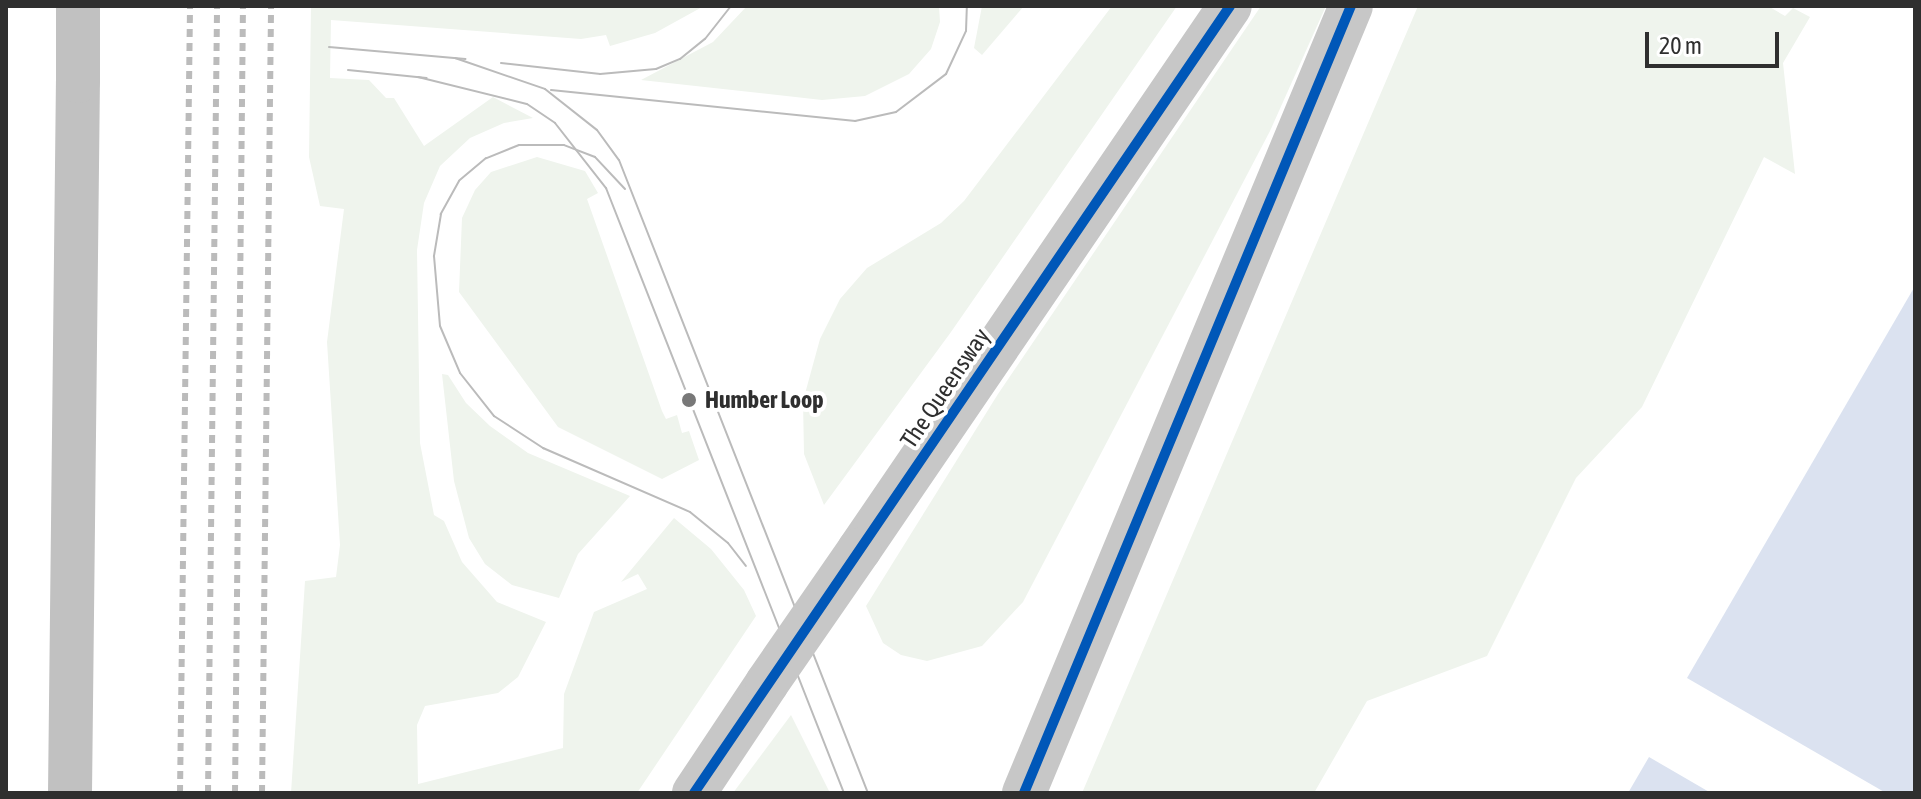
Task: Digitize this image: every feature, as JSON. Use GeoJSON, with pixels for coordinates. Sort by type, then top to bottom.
{"type":"FeatureCollection","features":[{"type":"Feature","properties":{"kind":"highway"},"geometry":{"type":"LineString","coordinates":[[70,793],[78,6]]}},
{"type":"Feature","properties":{"kind":"main road","name":"The Queensway"},"geometry":{"type":"LineString","coordinates":[[694,793],[1230,6]]}},
{"type":"Feature","properties":{"kind":"main road"},"geometry":{"type":"LineString","coordinates":[[1024,793],[1351,6]]}},
{"type":"Feature","properties":{"kind":"shaded area"},"geometry":{"type":"Polygon","coordinates":[[[311,6],[704,6],[655,33],[610,46],[606,35],[581,39],[331,20],[330,78],[369,80],[386,98],[394,98],[424,146],[493,97],[533,118],[504,123],[470,138],[440,166],[424,203],[417,250],[420,443],[434,515],[444,521],[462,562],[497,602],[546,622],[518,677],[498,693],[425,706],[417,725],[418,784],[563,748],[564,694],[594,612],[647,589],[638,574],[621,582],[674,518],[711,549],[744,590],[756,616],[637,793],[291,793],[305,581],[336,577],[340,545],[327,342],[344,209],[320,206],[309,157],[311,6]]]}},
{"type":"Feature","properties":{"kind":"shaded area"},"geometry":{"type":"Polygon","coordinates":[[[747,6],[939,6],[940,22],[931,49],[909,74],[865,96],[822,100],[641,80],[713,42],[747,6]]]}},
{"type":"Feature","properties":{"kind":"shaded area"},"geometry":{"type":"Polygon","coordinates":[[[982,6],[1024,6],[982,55],[974,48],[982,6]]]}},
{"type":"Feature","properties":{"kind":"shaded area"},"geometry":{"type":"Polygon","coordinates":[[[1112,6],[1177,6],[951,332],[824,505],[804,454],[803,401],[820,339],[840,299],[867,268],[941,223],[964,201],[1112,6]]]}},
{"type":"Feature","properties":{"kind":"shaded area"},"geometry":{"type":"Polygon","coordinates":[[[1261,6],[1326,6],[1270,131],[1023,602],[982,646],[927,661],[901,655],[883,643],[866,606],[998,394],[1261,6]]]}},
{"type":"Feature","properties":{"kind":"shaded area"},"geometry":{"type":"Polygon","coordinates":[[[1418,6],[1768,6],[1785,16],[1793,8],[1810,17],[1783,63],[1795,174],[1764,157],[1642,407],[1576,478],[1487,656],[1367,701],[1314,793],[1082,793],[1418,6]]]}},
{"type":"Feature","properties":{"kind":"shaded area"},"geometry":{"type":"Polygon","coordinates":[[[537,157],[585,171],[598,193],[587,199],[662,411],[666,419],[677,415],[682,433],[689,431],[699,460],[662,479],[558,427],[459,292],[462,218],[475,190],[491,172],[537,157]]]}},
{"type":"Feature","properties":{"kind":"shaded area"},"geometry":{"type":"Polygon","coordinates":[[[1915,286],[1915,793],[1886,793],[1687,678],[1915,286]]]}},
{"type":"Feature","properties":{"kind":"shaded area"},"geometry":{"type":"Polygon","coordinates":[[[442,374],[448,375],[466,403],[490,426],[528,453],[630,496],[578,554],[559,598],[512,585],[485,564],[469,538],[454,481],[442,374]]]}},
{"type":"Feature","properties":{"kind":"shaded area"},"geometry":{"type":"Polygon","coordinates":[[[791,715],[830,793],[733,793],[791,715]]]}},
{"type":"Feature","properties":{"kind":"shaded area"},"geometry":{"type":"Polygon","coordinates":[[[1649,757],[1711,793],[1628,793],[1649,757]]]}},
{"type":"Feature","properties":{"kind":"tram line"},"geometry":{"type":"LineString","coordinates":[[501,63],[600,74],[656,69],[680,59],[705,39],[731,6]]}},
{"type":"Feature","properties":{"kind":"tram line"},"geometry":{"type":"LineString","coordinates":[[551,90],[855,121],[896,112],[946,74],[966,31],[967,6]]}},
{"type":"Feature","properties":{"kind":"tram line"},"geometry":{"type":"LineString","coordinates":[[329,47],[465,59]]}},
{"type":"Feature","properties":{"kind":"tram line"},"geometry":{"type":"LineString","coordinates":[[455,58],[545,89],[597,130],[619,160],[868,793]]}},
{"type":"Feature","properties":{"kind":"tram line"},"geometry":{"type":"LineString","coordinates":[[348,70],[427,78]]}},
{"type":"Feature","properties":{"kind":"tram line"},"geometry":{"type":"LineString","coordinates":[[418,77],[527,104],[555,123],[606,188],[844,793]]}},
{"type":"Feature","properties":{"kind":"tram line"},"geometry":{"type":"LineString","coordinates":[[625,189],[595,157],[564,145],[519,145],[486,158],[459,181],[441,214],[434,256],[440,326],[460,373],[494,416],[543,448],[690,512],[728,543],[746,566]]}},
{"type":"Feature","properties":{"kind":"railway"},"geometry":{"type":"LineString","coordinates":[[180,793],[190,6]]}},
{"type":"Feature","properties":{"kind":"railway"},"geometry":{"type":"LineString","coordinates":[[208,793],[217,6]]}},
{"type":"Feature","properties":{"kind":"railway"},"geometry":{"type":"LineString","coordinates":[[235,793],[243,6]]}},
{"type":"Feature","properties":{"kind":"railway"},"geometry":{"type":"LineString","coordinates":[[262,793],[271,6]]}},
{"type":"Feature","properties":{"kind":"cycle path"},"geometry":{"type":"LineString","coordinates":[[694,793],[1230,6]]}},
{"type":"Feature","properties":{"kind":"cycle path"},"geometry":{"type":"LineString","coordinates":[[1024,793],[1351,6]]}},
{"type":"Feature","properties":{"kind":"place","name":"Humber Loop"},"geometry":{"type":"Point","coordinates":[689,400]}}]}
